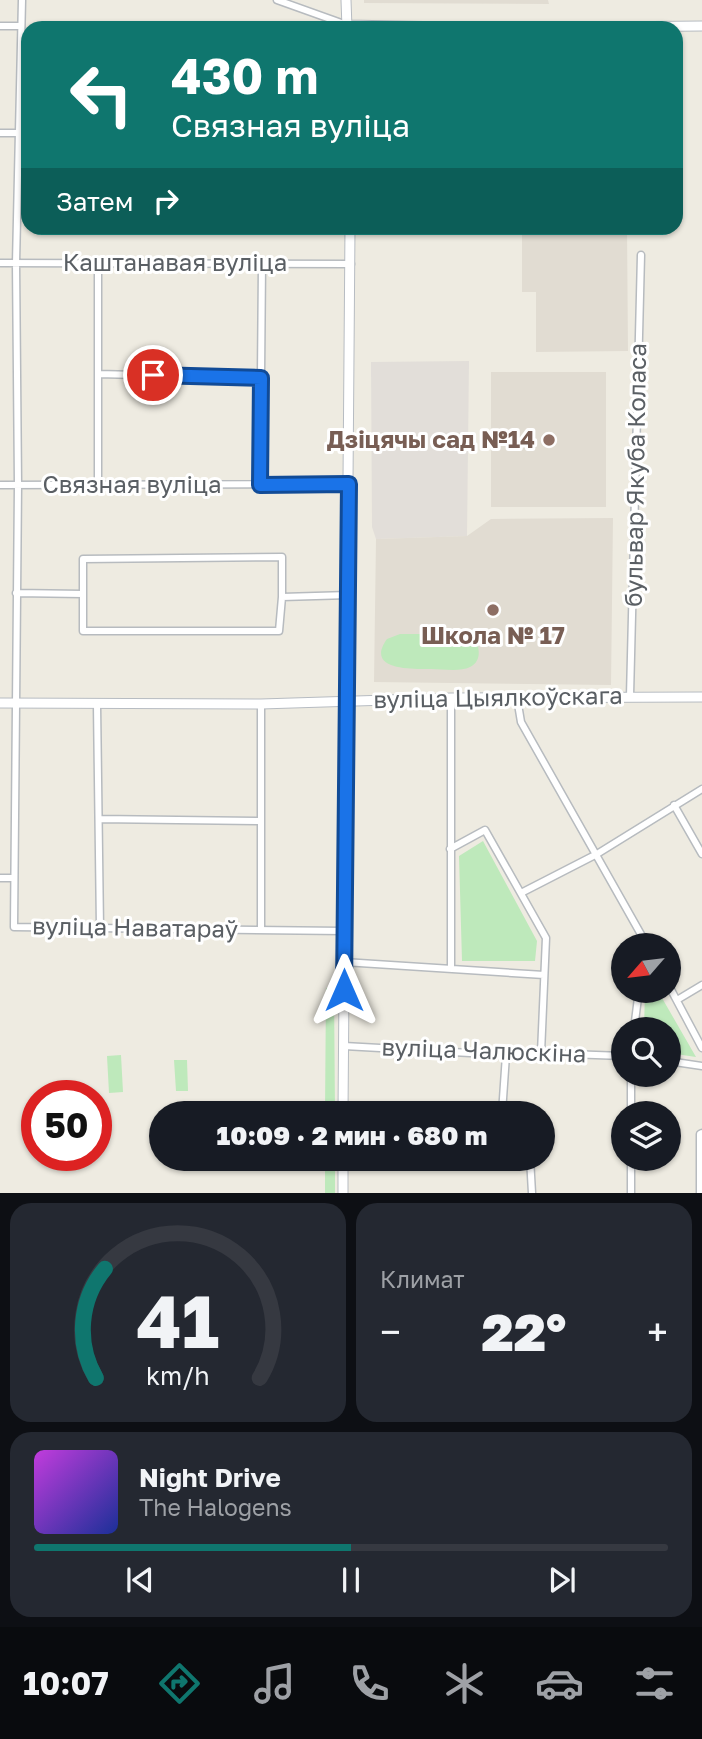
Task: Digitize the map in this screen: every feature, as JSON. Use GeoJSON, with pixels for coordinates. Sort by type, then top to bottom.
{"type":"FeatureCollection","features":[{"type":"Feature","properties":{"kind":"main road"},"geometry":{"type":"LineString","coordinates":[[346,0],[346,21]]}},
{"type":"Feature","properties":{"kind":"main road"},"geometry":{"type":"LineString","coordinates":[[683,26],[702,26]]}},
{"type":"Feature","properties":{"kind":"main road"},"geometry":{"type":"LineString","coordinates":[[344,1101],[350,235]]}},
{"type":"Feature","properties":{"kind":"main road","name":"вуліца Цыялкоўскага"},"geometry":{"type":"LineString","coordinates":[[0,703],[261,704],[451,698],[702,697]]}},
{"type":"Feature","properties":{"kind":"main road"},"geometry":{"type":"LineString","coordinates":[[343,1171],[343,1193]]}},
{"type":"Feature","properties":{"kind":"street","name":"вуліца Наватараў"},"geometry":{"type":"LineString","coordinates":[[21,21],[22,0]]}},
{"type":"Feature","properties":{"kind":"street"},"geometry":{"type":"LineString","coordinates":[[278,0],[331,21]]}},
{"type":"Feature","properties":{"kind":"street"},"geometry":{"type":"LineString","coordinates":[[0,26],[21,26]]}},
{"type":"Feature","properties":{"kind":"street","name":"вуліца Наватараў"},"geometry":{"type":"LineString","coordinates":[[21,26],[16,263],[18,485],[14,927],[344,931]]}},
{"type":"Feature","properties":{"kind":"street"},"geometry":{"type":"LineString","coordinates":[[0,133],[18,133]]}},
{"type":"Feature","properties":{"kind":"street","name":"бульвар Якуба Коласа"},"geometry":{"type":"LineString","coordinates":[[631,696],[640,255]]}},
{"type":"Feature","properties":{"kind":"street","name":"Каштанавая вуліца"},"geometry":{"type":"LineString","coordinates":[[0,263],[351,264]]}},
{"type":"Feature","properties":{"kind":"street"},"geometry":{"type":"LineString","coordinates":[[98,263],[98,485]]}},
{"type":"Feature","properties":{"kind":"street"},"geometry":{"type":"LineString","coordinates":[[260,485],[262,264]]}},
{"type":"Feature","properties":{"kind":"street"},"geometry":{"type":"LineString","coordinates":[[98,374],[261,378]]}},
{"type":"Feature","properties":{"kind":"street","name":"Связная вуліца"},"geometry":{"type":"LineString","coordinates":[[0,485],[349,484]]}},
{"type":"Feature","properties":{"kind":"street"},"geometry":{"type":"LineString","coordinates":[[282,557],[282,597],[279,631],[83,631],[83,559],[282,557]]}},
{"type":"Feature","properties":{"kind":"street"},"geometry":{"type":"LineString","coordinates":[[16,593],[83,594]]}},
{"type":"Feature","properties":{"kind":"street"},"geometry":{"type":"LineString","coordinates":[[282,597],[349,595]]}},
{"type":"Feature","properties":{"kind":"street"},"geometry":{"type":"LineString","coordinates":[[451,698],[451,969]]}},
{"type":"Feature","properties":{"kind":"street"},"geometry":{"type":"LineString","coordinates":[[517,698],[521,722],[640,933]]}},
{"type":"Feature","properties":{"kind":"street"},"geometry":{"type":"LineString","coordinates":[[261,704],[261,930]]}},
{"type":"Feature","properties":{"kind":"street"},"geometry":{"type":"LineString","coordinates":[[97,705],[100,928]]}},
{"type":"Feature","properties":{"kind":"street"},"geometry":{"type":"LineString","coordinates":[[521,893],[597,854],[702,789]]}},
{"type":"Feature","properties":{"kind":"street"},"geometry":{"type":"LineString","coordinates":[[674,805],[702,854]]}},
{"type":"Feature","properties":{"kind":"street"},"geometry":{"type":"LineString","coordinates":[[99,819],[261,821]]}},
{"type":"Feature","properties":{"kind":"street"},"geometry":{"type":"LineString","coordinates":[[450,849],[485,830],[546,938],[541,1053]]}},
{"type":"Feature","properties":{"kind":"street"},"geometry":{"type":"LineString","coordinates":[[0,878],[14,878]]}},
{"type":"Feature","properties":{"kind":"street"},"geometry":{"type":"LineString","coordinates":[[344,962],[544,975]]}},
{"type":"Feature","properties":{"kind":"street"},"geometry":{"type":"LineString","coordinates":[[681,998],[702,985]]}},
{"type":"Feature","properties":{"kind":"street"},"geometry":{"type":"LineString","coordinates":[[679,1003],[702,1048]]}},
{"type":"Feature","properties":{"kind":"street","name":"вуліца Чалюскіна"},"geometry":{"type":"LineString","coordinates":[[344,1046],[506,1055],[541,1053],[611,1056]]}},
{"type":"Feature","properties":{"kind":"street"},"geometry":{"type":"LineString","coordinates":[[503,1101],[506,1055]]}},
{"type":"Feature","properties":{"kind":"street"},"geometry":{"type":"LineString","coordinates":[[681,1063],[702,1066]]}},
{"type":"Feature","properties":{"kind":"street"},"geometry":{"type":"LineString","coordinates":[[700,1193],[702,1133]]}},
{"type":"Feature","properties":{"kind":"street"},"geometry":{"type":"LineString","coordinates":[[531,1171],[532,1193]]}},
{"type":"Feature","properties":{"kind":"street"},"geometry":{"type":"LineString","coordinates":[[631,1171],[631,1193]]}},
{"type":"Feature","properties":{"kind":"shaded area"},"geometry":{"type":"Polygon","coordinates":[[[364,0],[548,0],[549,4],[364,3],[364,0]]]}},
{"type":"Feature","properties":{"kind":"shaded area"},"geometry":{"type":"Polygon","coordinates":[[[522,235],[627,235],[628,351],[536,352],[536,292],[522,292],[522,235]]]}},
{"type":"Feature","properties":{"kind":"shaded area"},"geometry":{"type":"Polygon","coordinates":[[[469,361],[467,536],[376,539],[372,527],[371,362],[469,361]]]}},
{"type":"Feature","properties":{"kind":"shaded area","name":"Дзіцячы сад №14"},"geometry":{"type":"Polygon","coordinates":[[[491,372],[606,372],[606,507],[491,507],[491,372]]]}},
{"type":"Feature","properties":{"kind":"shaded area","name":"Школа № 17"},"geometry":{"type":"Polygon","coordinates":[[[613,518],[611,685],[374,682],[376,539],[467,536],[491,519],[613,518]]]}},
{"type":"Feature","properties":{"kind":"green space"},"geometry":{"type":"Polygon","coordinates":[[[400,634],[462,634],[477,643],[478,656],[473,665],[461,669],[414,669],[394,666],[386,663],[382,657],[382,649],[387,639],[400,634]]]}},
{"type":"Feature","properties":{"kind":"green space"},"geometry":{"type":"Polygon","coordinates":[[[483,841],[537,941],[535,961],[462,961],[459,856],[483,841]]]}},
{"type":"Feature","properties":{"kind":"green space"},"geometry":{"type":"Polygon","coordinates":[[[326,988],[334,989],[335,1101],[325,1101],[326,988]]]}},
{"type":"Feature","properties":{"kind":"green space"},"geometry":{"type":"Polygon","coordinates":[[[645,1003],[665,1003],[673,1017],[644,1017],[645,1003]]]}},
{"type":"Feature","properties":{"kind":"green space"},"geometry":{"type":"Polygon","coordinates":[[[681,1031],[696,1057],[681,1055],[681,1031]]]}},
{"type":"Feature","properties":{"kind":"green space"},"geometry":{"type":"Polygon","coordinates":[[[121,1055],[123,1092],[112,1093],[107,1056],[121,1055]]]}},
{"type":"Feature","properties":{"kind":"green space"},"geometry":{"type":"Polygon","coordinates":[[[174,1060],[187,1060],[188,1091],[176,1091],[174,1060]]]}},
{"type":"Feature","properties":{"kind":"green space"},"geometry":{"type":"Polygon","coordinates":[[[325,1171],[335,1171],[335,1193],[325,1193],[325,1171]]]}},
{"type":"Feature","properties":{"kind":"place","name":"Дзіцячы сад №14"},"geometry":{"type":"Point","coordinates":[549,440]}},
{"type":"Feature","properties":{"kind":"place","name":"Школа № 17"},"geometry":{"type":"Point","coordinates":[493,610]}},
{"type":"Feature","properties":{"kind":"route"},"geometry":{"type":"LineString","coordinates":[[153,375],[261,378],[260,485],[349,484],[344,990]]}}]}
